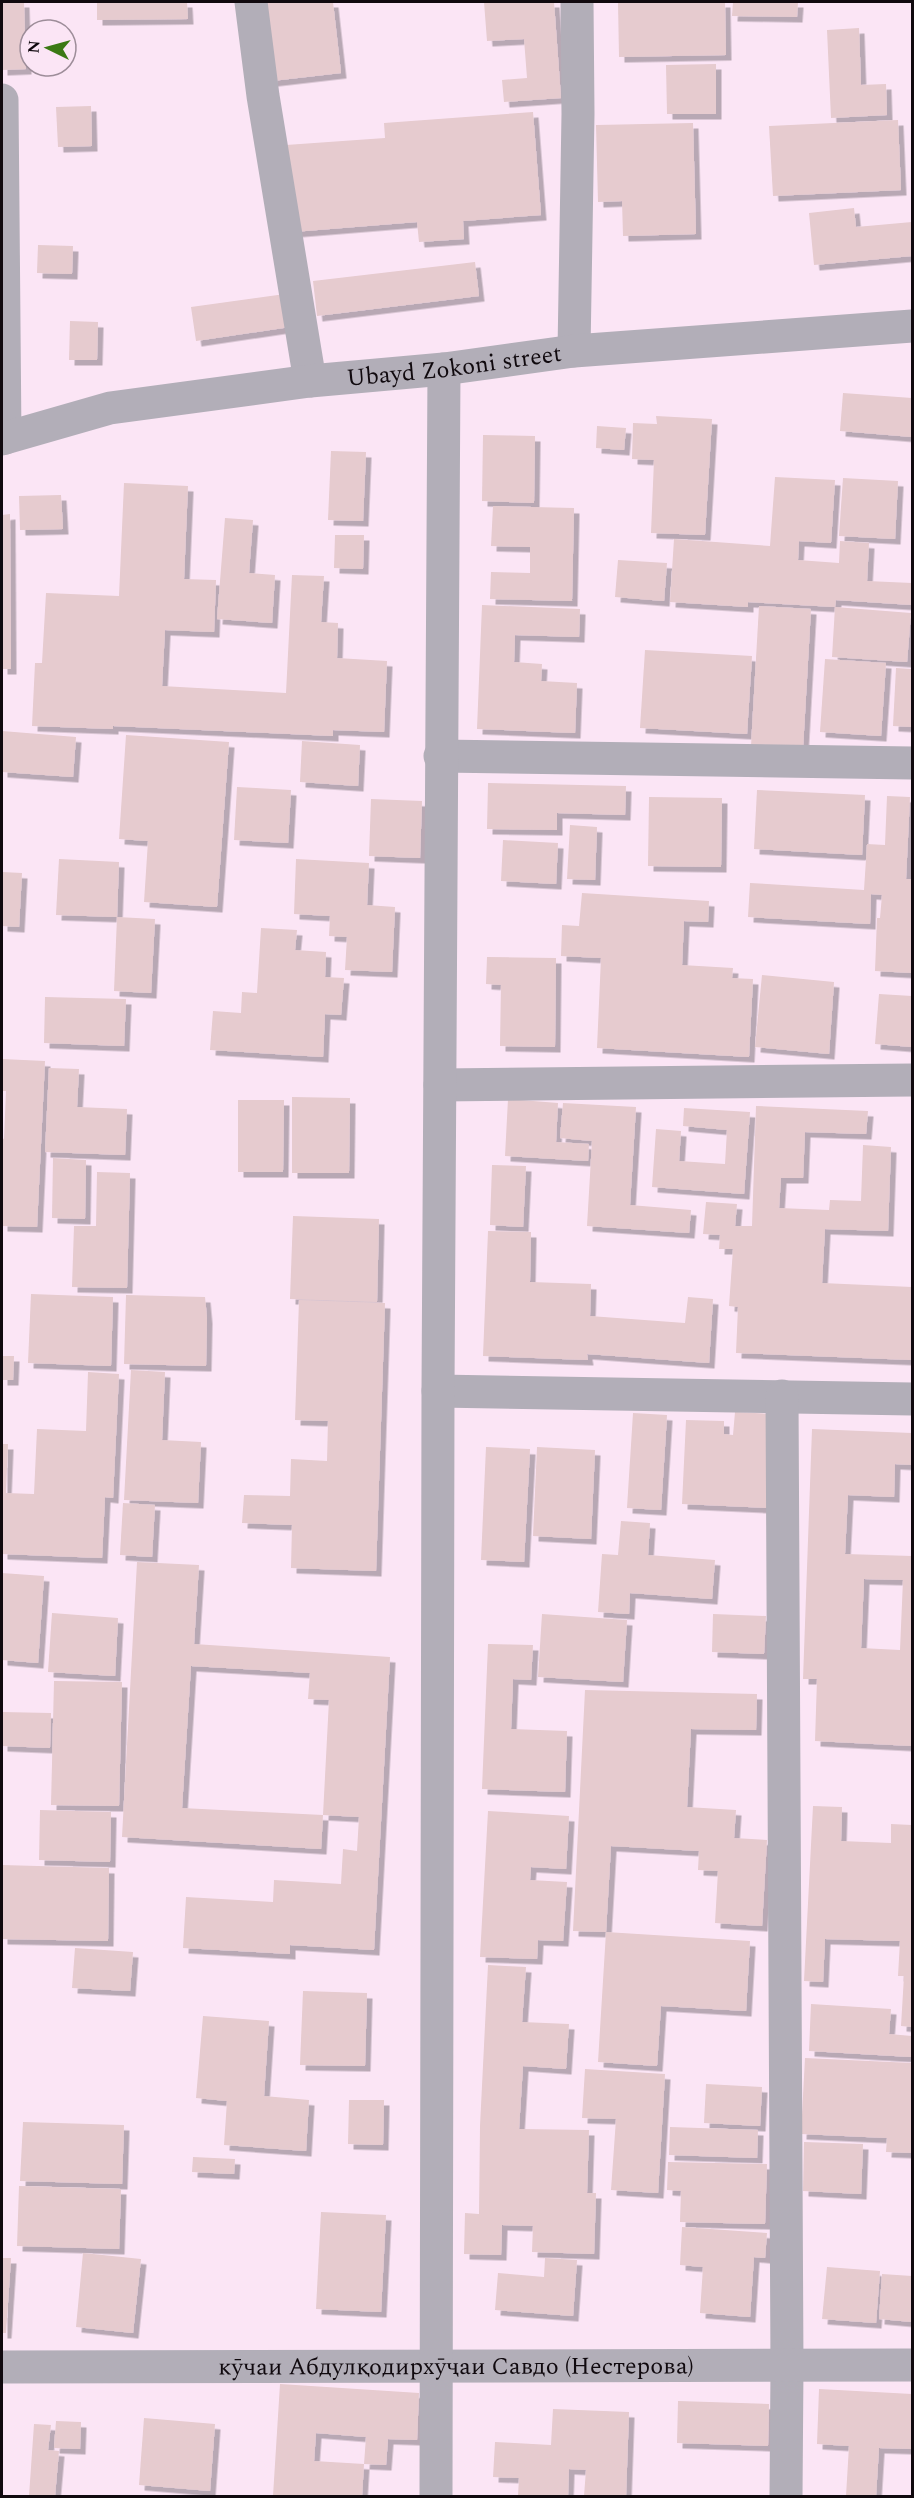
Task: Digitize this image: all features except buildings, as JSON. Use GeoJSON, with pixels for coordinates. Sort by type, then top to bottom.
{"type":"FeatureCollection","features":[{"type":"Feature","properties":{"kind":"street"},"geometry":{"type":"LineString","coordinates":[[250,2],[310,381]]}},
{"type":"Feature","properties":{"kind":"street"},"geometry":{"type":"LineString","coordinates":[[574,351],[578,114],[577,2]]}},
{"type":"Feature","properties":{"kind":"street"},"geometry":{"type":"LineString","coordinates":[[2,100],[3,439]]}},
{"type":"Feature","properties":{"kind":"street","name":"Ubayd Zokoni street"},"geometry":{"type":"LineString","coordinates":[[3,439],[110,408],[310,381],[444,369],[574,351],[912,326]]}},
{"type":"Feature","properties":{"kind":"street"},"geometry":{"type":"LineString","coordinates":[[436,2496],[440,756],[444,369]]}},
{"type":"Feature","properties":{"kind":"street"},"geometry":{"type":"LineString","coordinates":[[440,756],[912,763]]}},
{"type":"Feature","properties":{"kind":"street"},"geometry":{"type":"LineString","coordinates":[[440,1085],[912,1080]]}},
{"type":"Feature","properties":{"kind":"street"},"geometry":{"type":"LineString","coordinates":[[438,1391],[912,1399]]}},
{"type":"Feature","properties":{"kind":"street"},"geometry":{"type":"LineString","coordinates":[[782,1396],[788,2367],[786,2496]]}},
{"type":"Feature","properties":{"kind":"street","name":"кӯчаи Абдулқодирхӯҷаи Савдо (Нестерова)"},"geometry":{"type":"LineString","coordinates":[[2,2367],[437,2368],[912,2365]]}}]}
